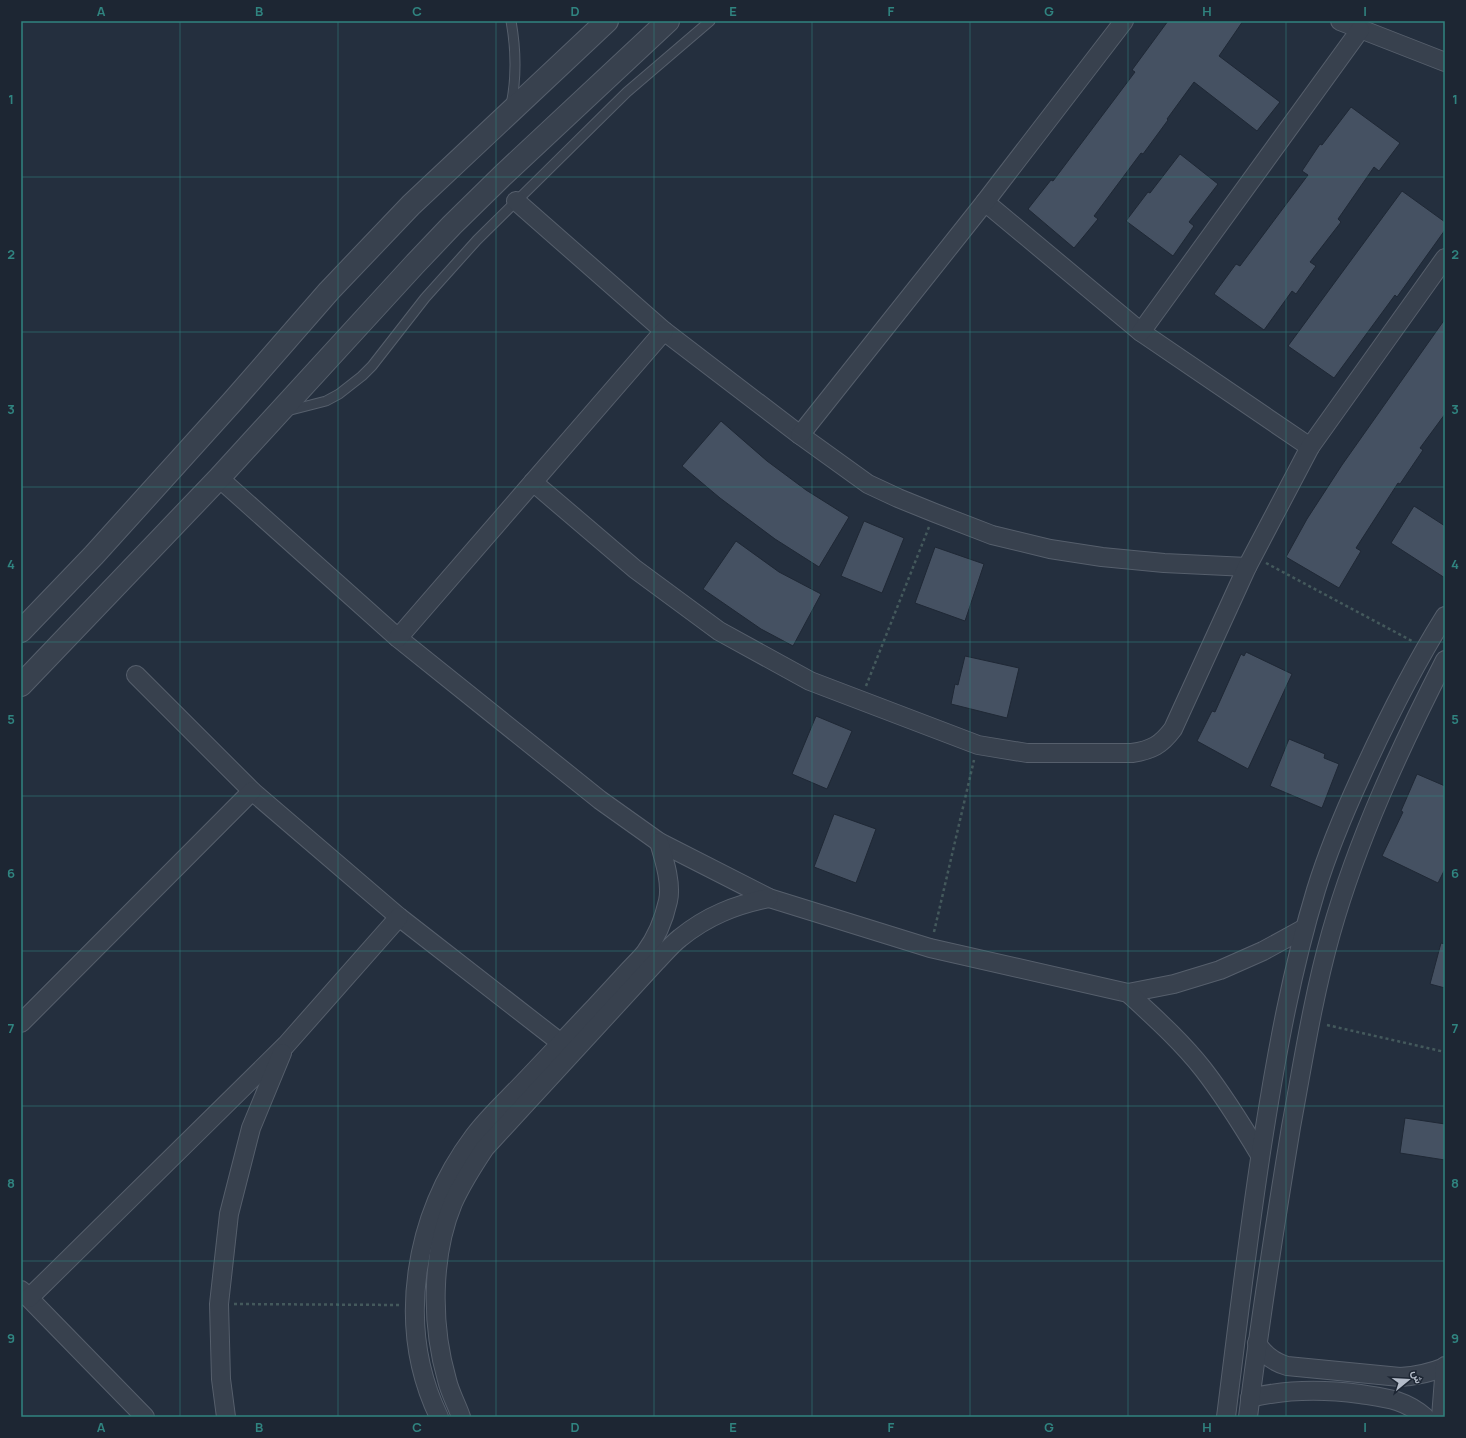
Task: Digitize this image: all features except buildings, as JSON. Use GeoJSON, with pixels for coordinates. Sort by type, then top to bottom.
{"type":"FeatureCollection","features":[{"type":"Feature","properties":{"kind":"street"},"geometry":{"type":"LineString","coordinates":[[21,631],[94,555],[228,407],[329,292],[411,205],[607,21]]}},
{"type":"Feature","properties":{"kind":"street"},"geometry":{"type":"LineString","coordinates":[[21,685],[219,478],[276,414],[452,225],[502,176],[668,21]]}},
{"type":"Feature","properties":{"kind":"street"},"geometry":{"type":"LineString","coordinates":[[800,435],[986,202],[1124,21]]}},
{"type":"Feature","properties":{"kind":"street"},"geometry":{"type":"LineString","coordinates":[[1340,21],[1445,62]]}},
{"type":"Feature","properties":{"kind":"street"},"geometry":{"type":"LineString","coordinates":[[1141,332],[1360,30]]}},
{"type":"Feature","properties":{"kind":"street"},"geometry":{"type":"LineString","coordinates":[[516,201],[664,331],[800,435],[868,484],[935,514],[992,535],[1058,550],[1102,557],[1164,563],[1250,562]]}},
{"type":"Feature","properties":{"kind":"street"},"geometry":{"type":"LineString","coordinates":[[986,202],[1141,332],[1310,447]]}},
{"type":"Feature","properties":{"kind":"street"},"geometry":{"type":"LineString","coordinates":[[533,482],[635,569],[719,631],[810,681],[978,745],[1027,753],[1074,754],[1132,753],[1145,751],[1158,746],[1173,729],[1250,562],[1310,447],[1445,258]]}},
{"type":"Feature","properties":{"kind":"street"},"geometry":{"type":"LineString","coordinates":[[398,638],[664,331]]}},
{"type":"Feature","properties":{"kind":"street"},"geometry":{"type":"LineString","coordinates":[[219,478],[398,638],[600,800],[659,842],[769,898],[930,948],[1128,993],[1174,984],[1220,970],[1263,951],[1305,928]]}},
{"type":"Feature","properties":{"kind":"street"},"geometry":{"type":"LineString","coordinates":[[1226,1417],[1260,1155],[1287,999],[1305,928],[1316,888],[1350,800],[1376,742],[1425,648],[1445,616]]}},
{"type":"Feature","properties":{"kind":"street"},"geometry":{"type":"LineString","coordinates":[[1248,1417],[1271,1246],[1310,1021],[1331,934],[1354,864],[1374,810],[1419,710],[1445,660]]}},
{"type":"Feature","properties":{"kind":"street"},"geometry":{"type":"LineString","coordinates":[[136,675],[252,790],[399,917],[561,1043]]}},
{"type":"Feature","properties":{"kind":"street"},"geometry":{"type":"LineString","coordinates":[[21,1023],[252,790]]}},
{"type":"Feature","properties":{"kind":"street"},"geometry":{"type":"LineString","coordinates":[[1350,800],[1374,810]]}},
{"type":"Feature","properties":{"kind":"street"},"geometry":{"type":"LineString","coordinates":[[461,1417],[447,1380],[439,1340],[435,1303],[438,1267],[443,1235],[453,1204],[467,1175],[485,1148],[650,958],[668,900],[668,880],[659,842]]}},
{"type":"Feature","properties":{"kind":"street"},"geometry":{"type":"LineString","coordinates":[[439,1417],[422,1370],[418,1348],[414,1305],[415,1284],[423,1242],[436,1202],[459,1157],[490,1116],[561,1043],[650,958],[699,924],[745,903],[769,898]]}},
{"type":"Feature","properties":{"kind":"street"},"geometry":{"type":"LineString","coordinates":[[145,1417],[25,1294],[286,1045],[399,917]]}},
{"type":"Feature","properties":{"kind":"street"},"geometry":{"type":"LineString","coordinates":[[1128,993],[1166,1029],[1202,1068],[1233,1110],[1260,1155]]}},
{"type":"Feature","properties":{"kind":"street"},"geometry":{"type":"LineString","coordinates":[[226,1417],[221,1379],[219,1304],[229,1214],[251,1128],[286,1045]]}},
{"type":"Feature","properties":{"kind":"street"},"geometry":{"type":"LineString","coordinates":[[1248,1242],[1271,1246]]}},
{"type":"Feature","properties":{"kind":"street"},"geometry":{"type":"LineString","coordinates":[[1257,1343],[1272,1360],[1287,1366],[1400,1377],[1430,1373],[1445,1366],[1441,1417]]}},
{"type":"Feature","properties":{"kind":"street"},"geometry":{"type":"LineString","coordinates":[[1250,1398],[1293,1390],[1337,1391],[1392,1398],[1409,1405],[1425,1417]]}},
{"type":"Feature","properties":{"kind":"lane"},"geometry":{"type":"LineString","coordinates":[[509,113],[514,94],[516,74],[516,54],[511,21]]}},
{"type":"Feature","properties":{"kind":"lane"},"geometry":{"type":"LineString","coordinates":[[276,414],[326,401],[339,394],[362,376],[372,366],[425,298],[453,266],[516,201],[627,92],[662,64],[710,21]]}},
{"type":"Feature","properties":{"kind":"path"},"geometry":{"type":"LineString","coordinates":[[860,700],[935,514]]}},
{"type":"Feature","properties":{"kind":"path"},"geometry":{"type":"LineString","coordinates":[[1250,562],[1425,648]]}},
{"type":"Feature","properties":{"kind":"path"},"geometry":{"type":"LineString","coordinates":[[930,948],[978,745]]}},
{"type":"Feature","properties":{"kind":"path"},"geometry":{"type":"LineString","coordinates":[[1310,1021],[1445,1052]]}},
{"type":"Feature","properties":{"kind":"path"},"geometry":{"type":"LineString","coordinates":[[219,1304],[414,1305]]}}]}
